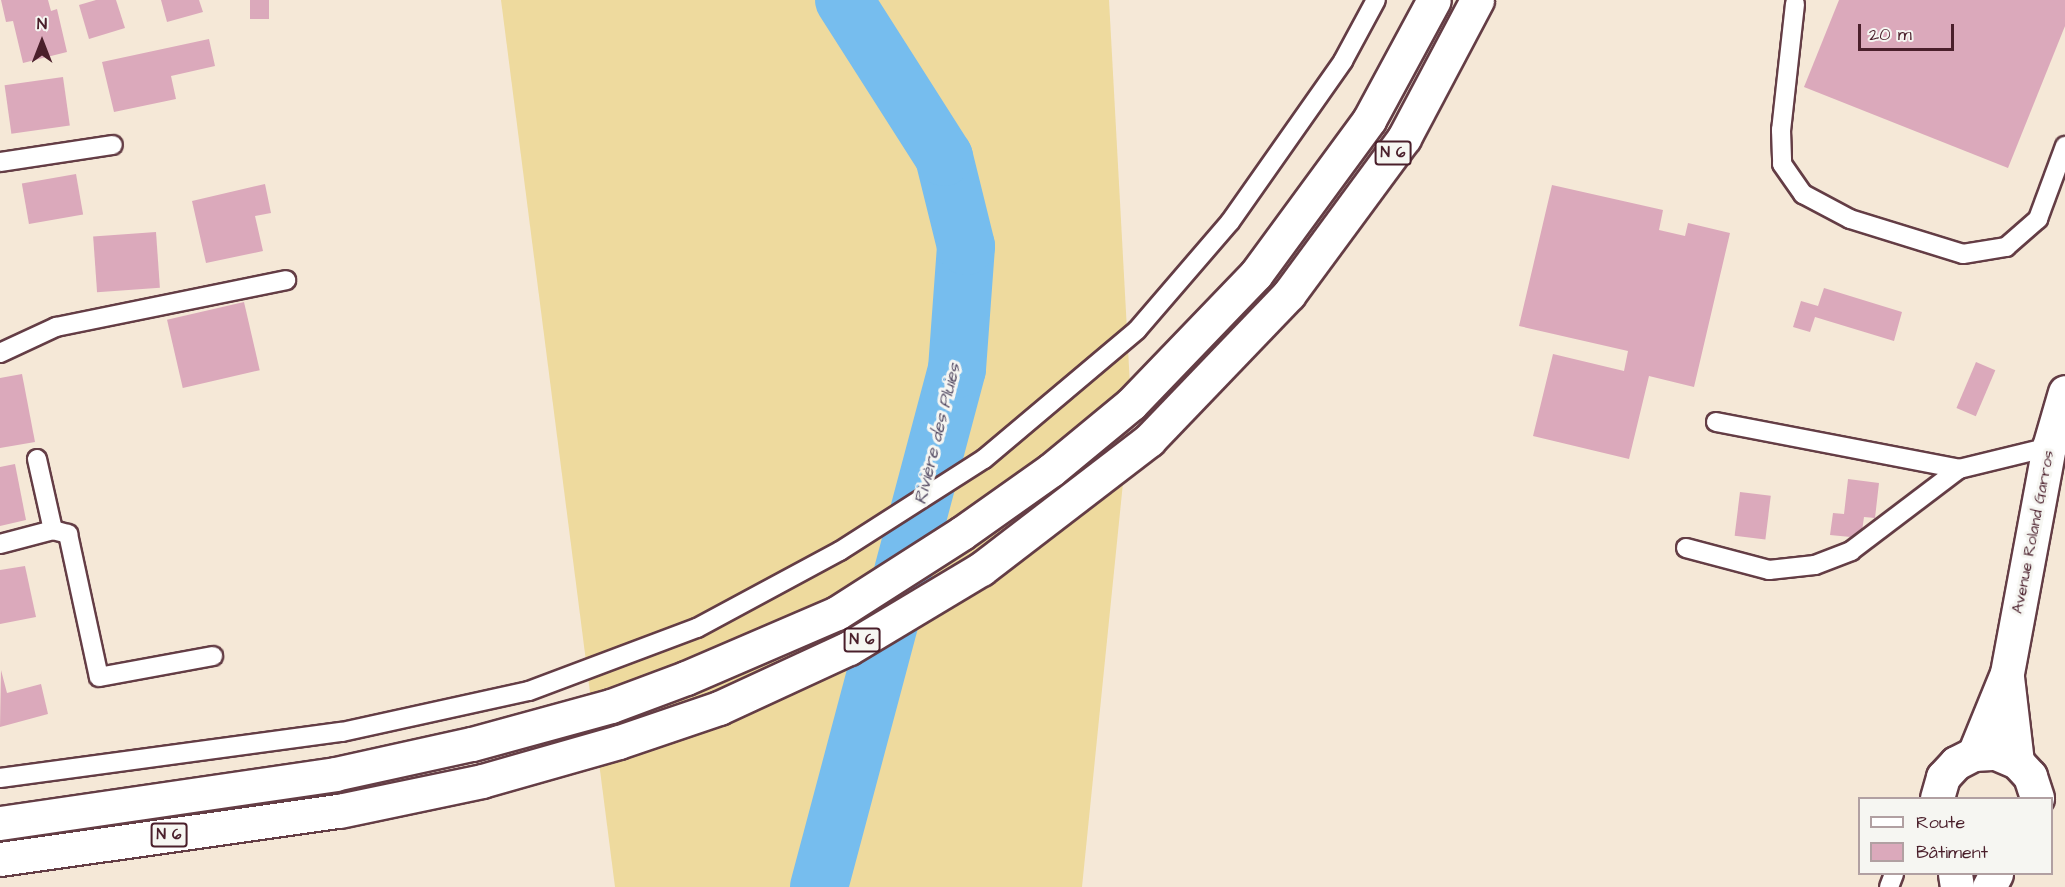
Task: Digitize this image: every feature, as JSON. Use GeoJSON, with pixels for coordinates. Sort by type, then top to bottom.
{"type":"FeatureCollection","features":[{"type":"Feature","properties":{"kind":"main road","name":"N 6"},"geometry":{"type":"LineString","coordinates":[[0,824],[335,774],[472,744],[611,706],[686,678],[837,613],[944,545],[1051,470],[1131,404],[1256,274],[1369,120],[1434,0]]}},
{"type":"Feature","properties":{"kind":"main road","name":"N 6"},"geometry":{"type":"LineString","coordinates":[[0,860],[339,811],[482,781],[619,742],[719,708],[849,648],[981,569],[1149,440],[1289,294],[1404,138],[1478,0]]}},
{"type":"Feature","properties":{"kind":"main road","name":"Avenue Roland Garros"},"geometry":{"type":"LineString","coordinates":[[1974,754],[2007,673],[2049,447],[2065,392]]}},
{"type":"Feature","properties":{"kind":"main road","name":"Avenue Roland Garros"},"geometry":{"type":"LineString","coordinates":[[2007,673],[2017,762],[2030,776],[2037,797]]}},
{"type":"Feature","properties":{"kind":"main road"},"geometry":{"type":"LineString","coordinates":[[1936,797],[1943,777],[1956,763],[1974,754],[1996,753],[2017,762]]}},
{"type":"Feature","properties":{"kind":"lane"},"geometry":{"type":"LineString","coordinates":[[0,778],[342,732],[529,691],[697,628],[840,550],[984,459],[1137,330],[1230,222],[1343,60],[1376,0]]}},
{"type":"Feature","properties":{"kind":"lane"},"geometry":{"type":"LineString","coordinates":[[1795,4],[1781,130],[1782,164],[1803,194],[1850,219],[1963,254],[2006,247],[2038,219],[2065,146]]}},
{"type":"Feature","properties":{"kind":"lane"},"geometry":{"type":"LineString","coordinates":[[0,162],[112,145]]}},
{"type":"Feature","properties":{"kind":"lane"},"geometry":{"type":"LineString","coordinates":[[0,353],[56,327],[286,280]]}},
{"type":"Feature","properties":{"kind":"lane"},"geometry":{"type":"LineString","coordinates":[[1716,422],[1959,469]]}},
{"type":"Feature","properties":{"kind":"lane"},"geometry":{"type":"LineString","coordinates":[[1686,548],[1769,570],[1815,565],[1851,551],[1959,469],[2049,447]]}},
{"type":"Feature","properties":{"kind":"lane"},"geometry":{"type":"LineString","coordinates":[[37,459],[53,530]]}},
{"type":"Feature","properties":{"kind":"lane"},"geometry":{"type":"LineString","coordinates":[[0,544],[53,530],[68,534],[99,677],[213,656]]}},
{"type":"Feature","properties":{"kind":"sand"},"geometry":{"type":"Polygon","coordinates":[[[501,0],[1109,0],[1131,404],[1082,887],[615,887],[501,0]]]}},
{"type":"Feature","properties":{"kind":"building"},"geometry":{"type":"Polygon","coordinates":[[[1,0],[48,0],[51,11],[57,9],[67,52],[23,63],[13,21],[6,22],[1,0]]]}},
{"type":"Feature","properties":{"kind":"building"},"geometry":{"type":"Polygon","coordinates":[[[96,0],[116,0],[125,28],[89,39],[79,5],[96,0]]]}},
{"type":"Feature","properties":{"kind":"building"},"geometry":{"type":"Polygon","coordinates":[[[161,0],[199,0],[203,12],[167,22],[161,0]]]}},
{"type":"Feature","properties":{"kind":"building"},"geometry":{"type":"Polygon","coordinates":[[[250,0],[269,0],[269,19],[250,19],[250,0]]]}},
{"type":"Feature","properties":{"kind":"building"},"geometry":{"type":"Polygon","coordinates":[[[1839,0],[2065,0],[2065,26],[2008,168],[1804,87],[1839,0]]]}},
{"type":"Feature","properties":{"kind":"building"},"geometry":{"type":"Polygon","coordinates":[[[209,39],[215,66],[171,76],[176,99],[114,112],[102,62],[209,39]]]}},
{"type":"Feature","properties":{"kind":"building"},"geometry":{"type":"Polygon","coordinates":[[[63,77],[70,126],[11,134],[5,85],[63,77]]]}},
{"type":"Feature","properties":{"kind":"building"},"geometry":{"type":"Polygon","coordinates":[[[76,174],[83,214],[29,224],[22,184],[76,174]]]}},
{"type":"Feature","properties":{"kind":"building"},"geometry":{"type":"Polygon","coordinates":[[[265,184],[271,213],[255,216],[263,251],[206,263],[192,201],[265,184]]]}},
{"type":"Feature","properties":{"kind":"building"},"geometry":{"type":"Polygon","coordinates":[[[1552,185],[1663,210],[1659,230],[1685,236],[1688,223],[1730,233],[1694,387],[1649,376],[1629,459],[1533,436],[1553,354],[1624,371],[1628,351],[1519,326],[1552,185]]]}},
{"type":"Feature","properties":{"kind":"building"},"geometry":{"type":"Polygon","coordinates":[[[156,232],[160,288],[97,292],[93,236],[156,232]]]}},
{"type":"Feature","properties":{"kind":"building"},"geometry":{"type":"Polygon","coordinates":[[[1824,288],[1902,312],[1894,341],[1815,317],[1810,332],[1793,327],[1801,301],[1818,306],[1824,288]]]}},
{"type":"Feature","properties":{"kind":"building"},"geometry":{"type":"Polygon","coordinates":[[[244,302],[260,370],[183,388],[167,320],[244,302]]]}},
{"type":"Feature","properties":{"kind":"building"},"geometry":{"type":"Polygon","coordinates":[[[1976,362],[1995,370],[1976,416],[1956,408],[1976,362]]]}},
{"type":"Feature","properties":{"kind":"building"},"geometry":{"type":"Polygon","coordinates":[[[22,374],[35,442],[0,448],[0,378],[22,374]]]}},
{"type":"Feature","properties":{"kind":"building"},"geometry":{"type":"Polygon","coordinates":[[[15,464],[26,520],[0,526],[0,467],[15,464]]]}},
{"type":"Feature","properties":{"kind":"building"},"geometry":{"type":"Polygon","coordinates":[[[1848,479],[1879,483],[1875,518],[1864,517],[1861,538],[1830,535],[1833,513],[1844,514],[1848,479]]]}},
{"type":"Feature","properties":{"kind":"building"},"geometry":{"type":"Polygon","coordinates":[[[1740,492],[1771,496],[1765,539],[1735,536],[1740,492]]]}},
{"type":"Feature","properties":{"kind":"building"},"geometry":{"type":"Polygon","coordinates":[[[25,566],[36,617],[0,624],[0,570],[25,566]]]}},
{"type":"Feature","properties":{"kind":"building"},"geometry":{"type":"Polygon","coordinates":[[[1,670],[7,693],[41,684],[48,714],[0,727],[1,670]]]}},
{"type":"Feature","properties":{"kind":"waterway","name":"Rivière des Pluies"},"geometry":{"type":"LineString","coordinates":[[819,887],[957,369],[966,246],[944,157],[844,0]]}}]}
